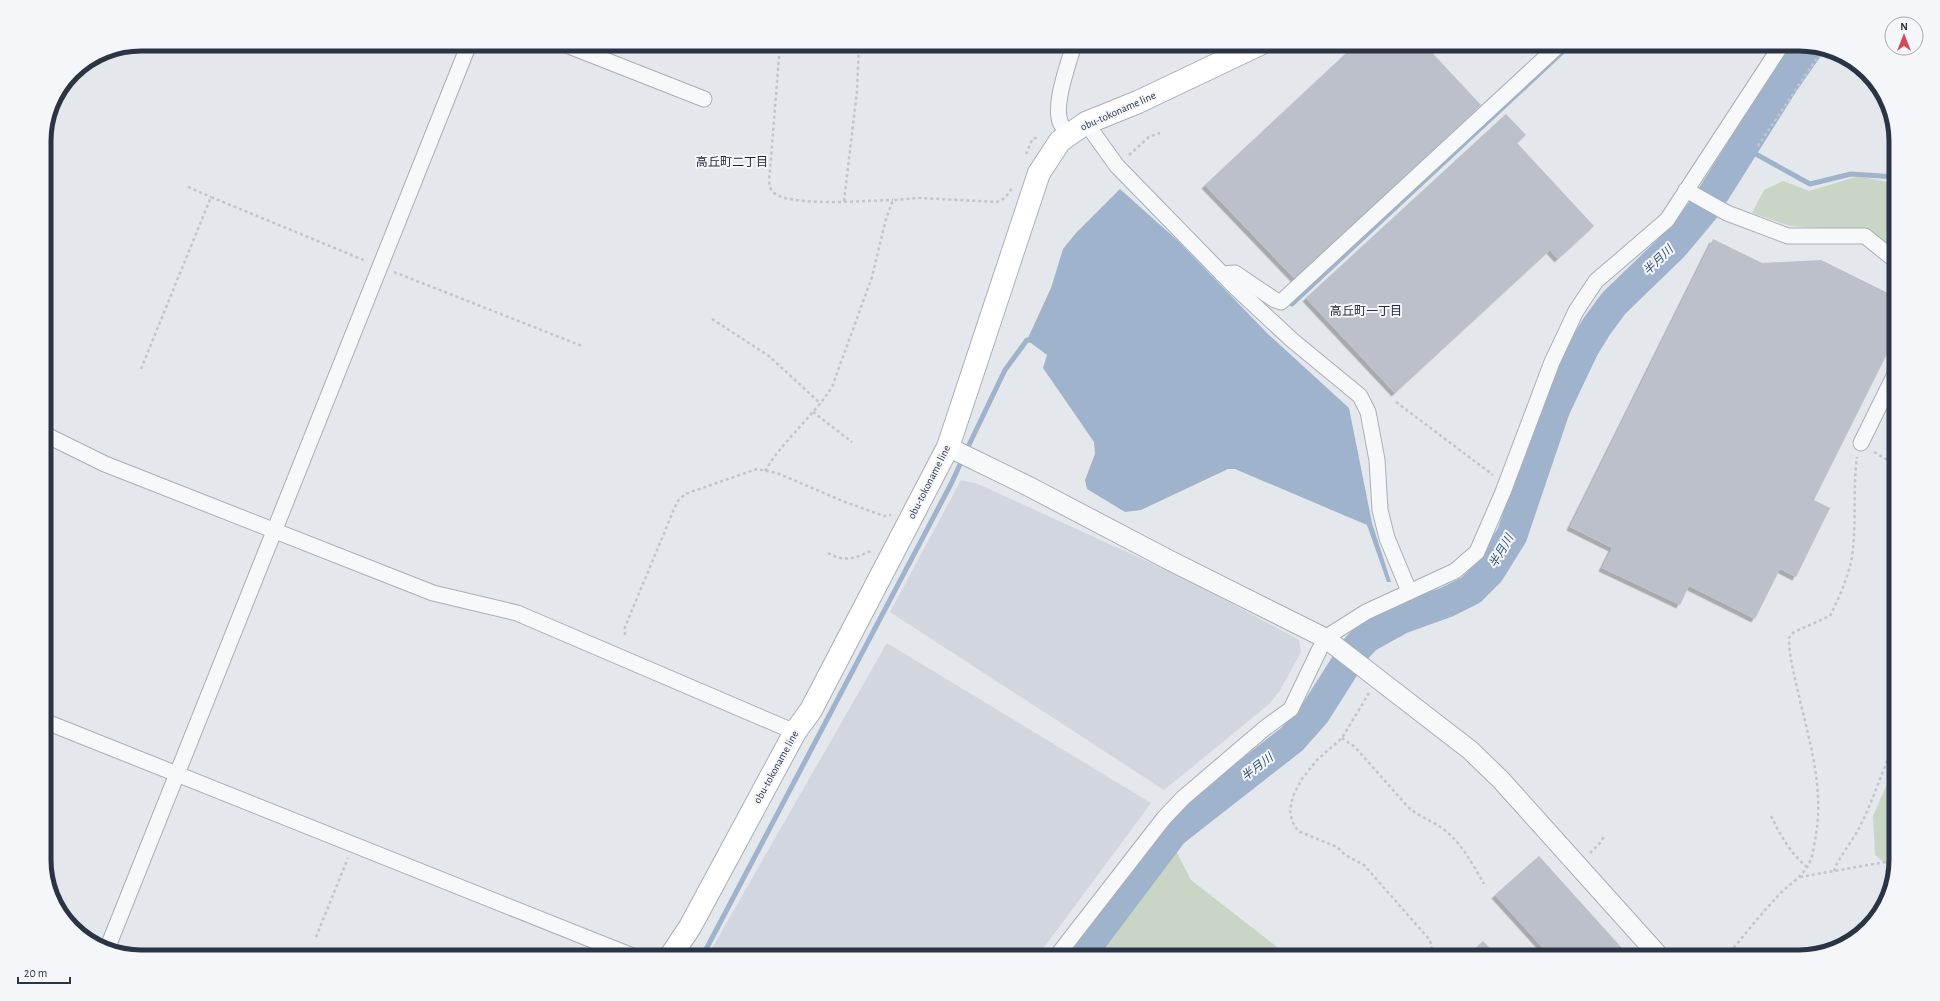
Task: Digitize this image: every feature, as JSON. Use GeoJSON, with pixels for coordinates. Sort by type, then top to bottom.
{"type":"FeatureCollection","features":[{"type":"Feature","properties":{"kind":"main road","name":"obu-tokoname line"},"geometry":{"type":"LineString","coordinates":[[675,950],[690,927],[795,732],[811,710],[948,447],[1039,173],[1072,133],[1245,51]]}},
{"type":"Feature","properties":{"kind":"street"},"geometry":{"type":"LineString","coordinates":[[109,944],[466,51]]}},
{"type":"Feature","properties":{"kind":"street"},"geometry":{"type":"LineString","coordinates":[[582,51],[704,99]]}},
{"type":"Feature","properties":{"kind":"street"},"geometry":{"type":"LineString","coordinates":[[1072,51],[1063,84],[1058,113],[1061,124],[1117,166],[1222,274],[1292,340],[1360,396],[1368,412],[1377,460],[1380,510],[1386,538],[1409,591]]}},
{"type":"Feature","properties":{"kind":"street"},"geometry":{"type":"LineString","coordinates":[[1222,274],[1235,273],[1275,300],[1281,302],[1552,51]]}},
{"type":"Feature","properties":{"kind":"street"},"geometry":{"type":"LineString","coordinates":[[1061,950],[1169,813],[1183,798],[1265,728],[1291,709],[1331,643],[1366,612],[1455,571],[1477,552],[1507,483],[1552,362],[1576,311],[1596,281],[1667,220],[1777,51]]}},
{"type":"Feature","properties":{"kind":"street"},"geometry":{"type":"LineString","coordinates":[[1686,190],[1728,213],[1788,236],[1865,236],[1889,255]]}},
{"type":"Feature","properties":{"kind":"street"},"geometry":{"type":"LineString","coordinates":[[1860,445],[1889,401]]}},
{"type":"Feature","properties":{"kind":"street"},"geometry":{"type":"LineString","coordinates":[[51,437],[105,464],[433,594],[517,613],[795,732]]}},
{"type":"Feature","properties":{"kind":"street"},"geometry":{"type":"LineString","coordinates":[[948,447],[1028,486],[1331,643],[1360,663],[1470,750],[1501,780],[1654,950]]}},
{"type":"Feature","properties":{"kind":"street"},"geometry":{"type":"LineString","coordinates":[[51,724],[617,950]]}},
{"type":"Feature","properties":{"kind":"path"},"geometry":{"type":"LineString","coordinates":[[779,51],[769,183],[772,191],[778,195],[796,200],[844,201],[920,198],[997,202],[1005,198],[1014,183]]}},
{"type":"Feature","properties":{"kind":"path"},"geometry":{"type":"LineString","coordinates":[[844,201],[857,91],[859,51]]}},
{"type":"Feature","properties":{"kind":"path"},"geometry":{"type":"LineString","coordinates":[[1758,146],[1820,54]]}},
{"type":"Feature","properties":{"kind":"path"},"geometry":{"type":"LineString","coordinates":[[1025,157],[1033,138],[1052,138],[1072,133]]}},
{"type":"Feature","properties":{"kind":"path"},"geometry":{"type":"LineString","coordinates":[[1117,166],[1149,137],[1160,133]]}},
{"type":"Feature","properties":{"kind":"path"},"geometry":{"type":"LineString","coordinates":[[188,187],[381,267],[582,346]]}},
{"type":"Feature","properties":{"kind":"path"},"geometry":{"type":"LineString","coordinates":[[141,369],[211,197]]}},
{"type":"Feature","properties":{"kind":"path"},"geometry":{"type":"LineString","coordinates":[[765,471],[772,458],[821,404],[832,387],[872,277],[887,215],[893,200]]}},
{"type":"Feature","properties":{"kind":"path"},"geometry":{"type":"LineString","coordinates":[[712,319],[769,356],[821,404]]}},
{"type":"Feature","properties":{"kind":"path"},"geometry":{"type":"LineString","coordinates":[[1396,402],[1468,457],[1507,483]]}},
{"type":"Feature","properties":{"kind":"path"},"geometry":{"type":"LineString","coordinates":[[813,412],[852,442]]}},
{"type":"Feature","properties":{"kind":"path"},"geometry":{"type":"LineString","coordinates":[[1732,950],[1776,897],[1800,877],[1808,866],[1819,818],[1817,771],[1792,661],[1789,638],[1794,632],[1830,616],[1842,589],[1853,550],[1854,480],[1860,445],[1889,461]]}},
{"type":"Feature","properties":{"kind":"path"},"geometry":{"type":"LineString","coordinates":[[625,635],[625,627],[677,502],[685,494],[758,470],[777,473],[845,502],[884,516],[892,515],[908,500],[914,499],[919,502]]}},
{"type":"Feature","properties":{"kind":"path"},"geometry":{"type":"LineString","coordinates":[[828,553],[839,559],[847,559],[858,557],[888,543],[896,546]]}},
{"type":"Feature","properties":{"kind":"path"},"geometry":{"type":"LineString","coordinates":[[1379,678],[1342,738],[1317,760],[1301,780],[1293,796],[1290,810],[1292,821],[1298,831],[1337,847],[1345,855],[1364,865],[1429,939],[1432,946],[1431,950]]}},
{"type":"Feature","properties":{"kind":"path"},"geometry":{"type":"LineString","coordinates":[[1342,738],[1355,746],[1408,807],[1417,815],[1449,833],[1463,850],[1484,884]]}},
{"type":"Feature","properties":{"kind":"path"},"geometry":{"type":"LineString","coordinates":[[1834,871],[1836,864],[1846,851],[1860,826],[1889,757]]}},
{"type":"Feature","properties":{"kind":"path"},"geometry":{"type":"LineString","coordinates":[[1771,816],[1798,860],[1808,866]]}},
{"type":"Feature","properties":{"kind":"path"},"geometry":{"type":"LineString","coordinates":[[316,937],[353,845]]}},
{"type":"Feature","properties":{"kind":"path"},"geometry":{"type":"LineString","coordinates":[[1800,877],[1885,862],[1889,863]]}},
{"type":"Feature","properties":{"kind":"shaded area"},"geometry":{"type":"Polygon","coordinates":[[[961,480],[978,484],[1188,580],[1299,640],[1301,652],[1279,692],[1268,705],[1164,790],[890,612],[961,480]]]}},
{"type":"Feature","properties":{"kind":"shaded area"},"geometry":{"type":"Polygon","coordinates":[[[887,643],[1151,803],[1042,950],[711,950],[887,643]]]}},
{"type":"Feature","properties":{"kind":"green space"},"geometry":{"type":"Polygon","coordinates":[[[1859,176],[1889,182],[1889,245],[1867,231],[1790,226],[1752,213],[1764,190],[1783,181],[1809,191],[1859,176]]]}},
{"type":"Feature","properties":{"kind":"green space"},"geometry":{"type":"Polygon","coordinates":[[[1889,780],[1889,866],[1875,855],[1873,816],[1889,780]]]}},
{"type":"Feature","properties":{"kind":"green space"},"geometry":{"type":"Polygon","coordinates":[[[1171,841],[1191,880],[1281,950],[1092,950],[1171,841]]]}},
{"type":"Feature","properties":{"kind":"water"},"geometry":{"type":"Polygon","coordinates":[[[1120,189],[1177,240],[1268,334],[1349,408],[1372,523],[1391,582],[1387,582],[1367,525],[1235,469],[1228,469],[1141,510],[1125,512],[1087,489],[1085,480],[1095,454],[1094,442],[1043,368],[1047,355],[1027,340],[1051,288],[1063,249],[1076,233],[1120,189]]]}},
{"type":"Feature","properties":{"kind":"building"},"geometry":{"type":"Polygon","coordinates":[[[1349,51],[1431,51],[1481,105],[1295,279],[1205,185],[1349,51]]]}},
{"type":"Feature","properties":{"kind":"building"},"geometry":{"type":"Polygon","coordinates":[[[1506,114],[1526,135],[1517,143],[1594,226],[1558,259],[1550,250],[1395,393],[1306,298],[1506,114]]]}},
{"type":"Feature","properties":{"kind":"building"},"geometry":{"type":"Polygon","coordinates":[[[1713,239],[1762,263],[1821,260],[1889,294],[1889,350],[1814,500],[1830,508],[1796,577],[1780,569],[1755,619],[1689,586],[1680,605],[1602,568],[1612,548],[1570,527],[1713,239]]]}},
{"type":"Feature","properties":{"kind":"building"},"geometry":{"type":"Polygon","coordinates":[[[1539,856],[1624,950],[1545,950],[1495,895],[1539,856]]]}},
{"type":"Feature","properties":{"kind":"building"},"geometry":{"type":"Polygon","coordinates":[[[1483,941],[1491,950],[1474,950],[1483,941]]]}},
{"type":"Feature","properties":{"kind":"waterway"},"geometry":{"type":"LineString","coordinates":[[1292,304],[1563,51]]}},
{"type":"Feature","properties":{"kind":"waterway","name":"半月川"},"geometry":{"type":"LineString","coordinates":[[1084,950],[1173,832],[1292,739],[1315,713],[1355,650],[1366,638],[1400,619],[1447,602],[1471,590],[1489,572],[1512,535],[1555,408],[1584,347],[1614,303],[1673,246],[1704,209],[1782,85],[1805,51]]}},
{"type":"Feature","properties":{"kind":"waterway"},"geometry":{"type":"LineString","coordinates":[[1743,147],[1810,184],[1851,174],[1889,177]]}},
{"type":"Feature","properties":{"kind":"waterway"},"geometry":{"type":"LineString","coordinates":[[966,451],[1005,370],[1027,340],[1034,340]]}},
{"type":"Feature","properties":{"kind":"waterway"},"geometry":{"type":"LineString","coordinates":[[706,950],[951,484],[963,458]]}},
{"type":"Feature","properties":{"kind":"district","name":"高丘町二丁目"},"geometry":{"type":"Point","coordinates":[732,162]}},
{"type":"Feature","properties":{"kind":"district","name":"高丘町一丁目"},"geometry":{"type":"Point","coordinates":[1366,311]}}]}
